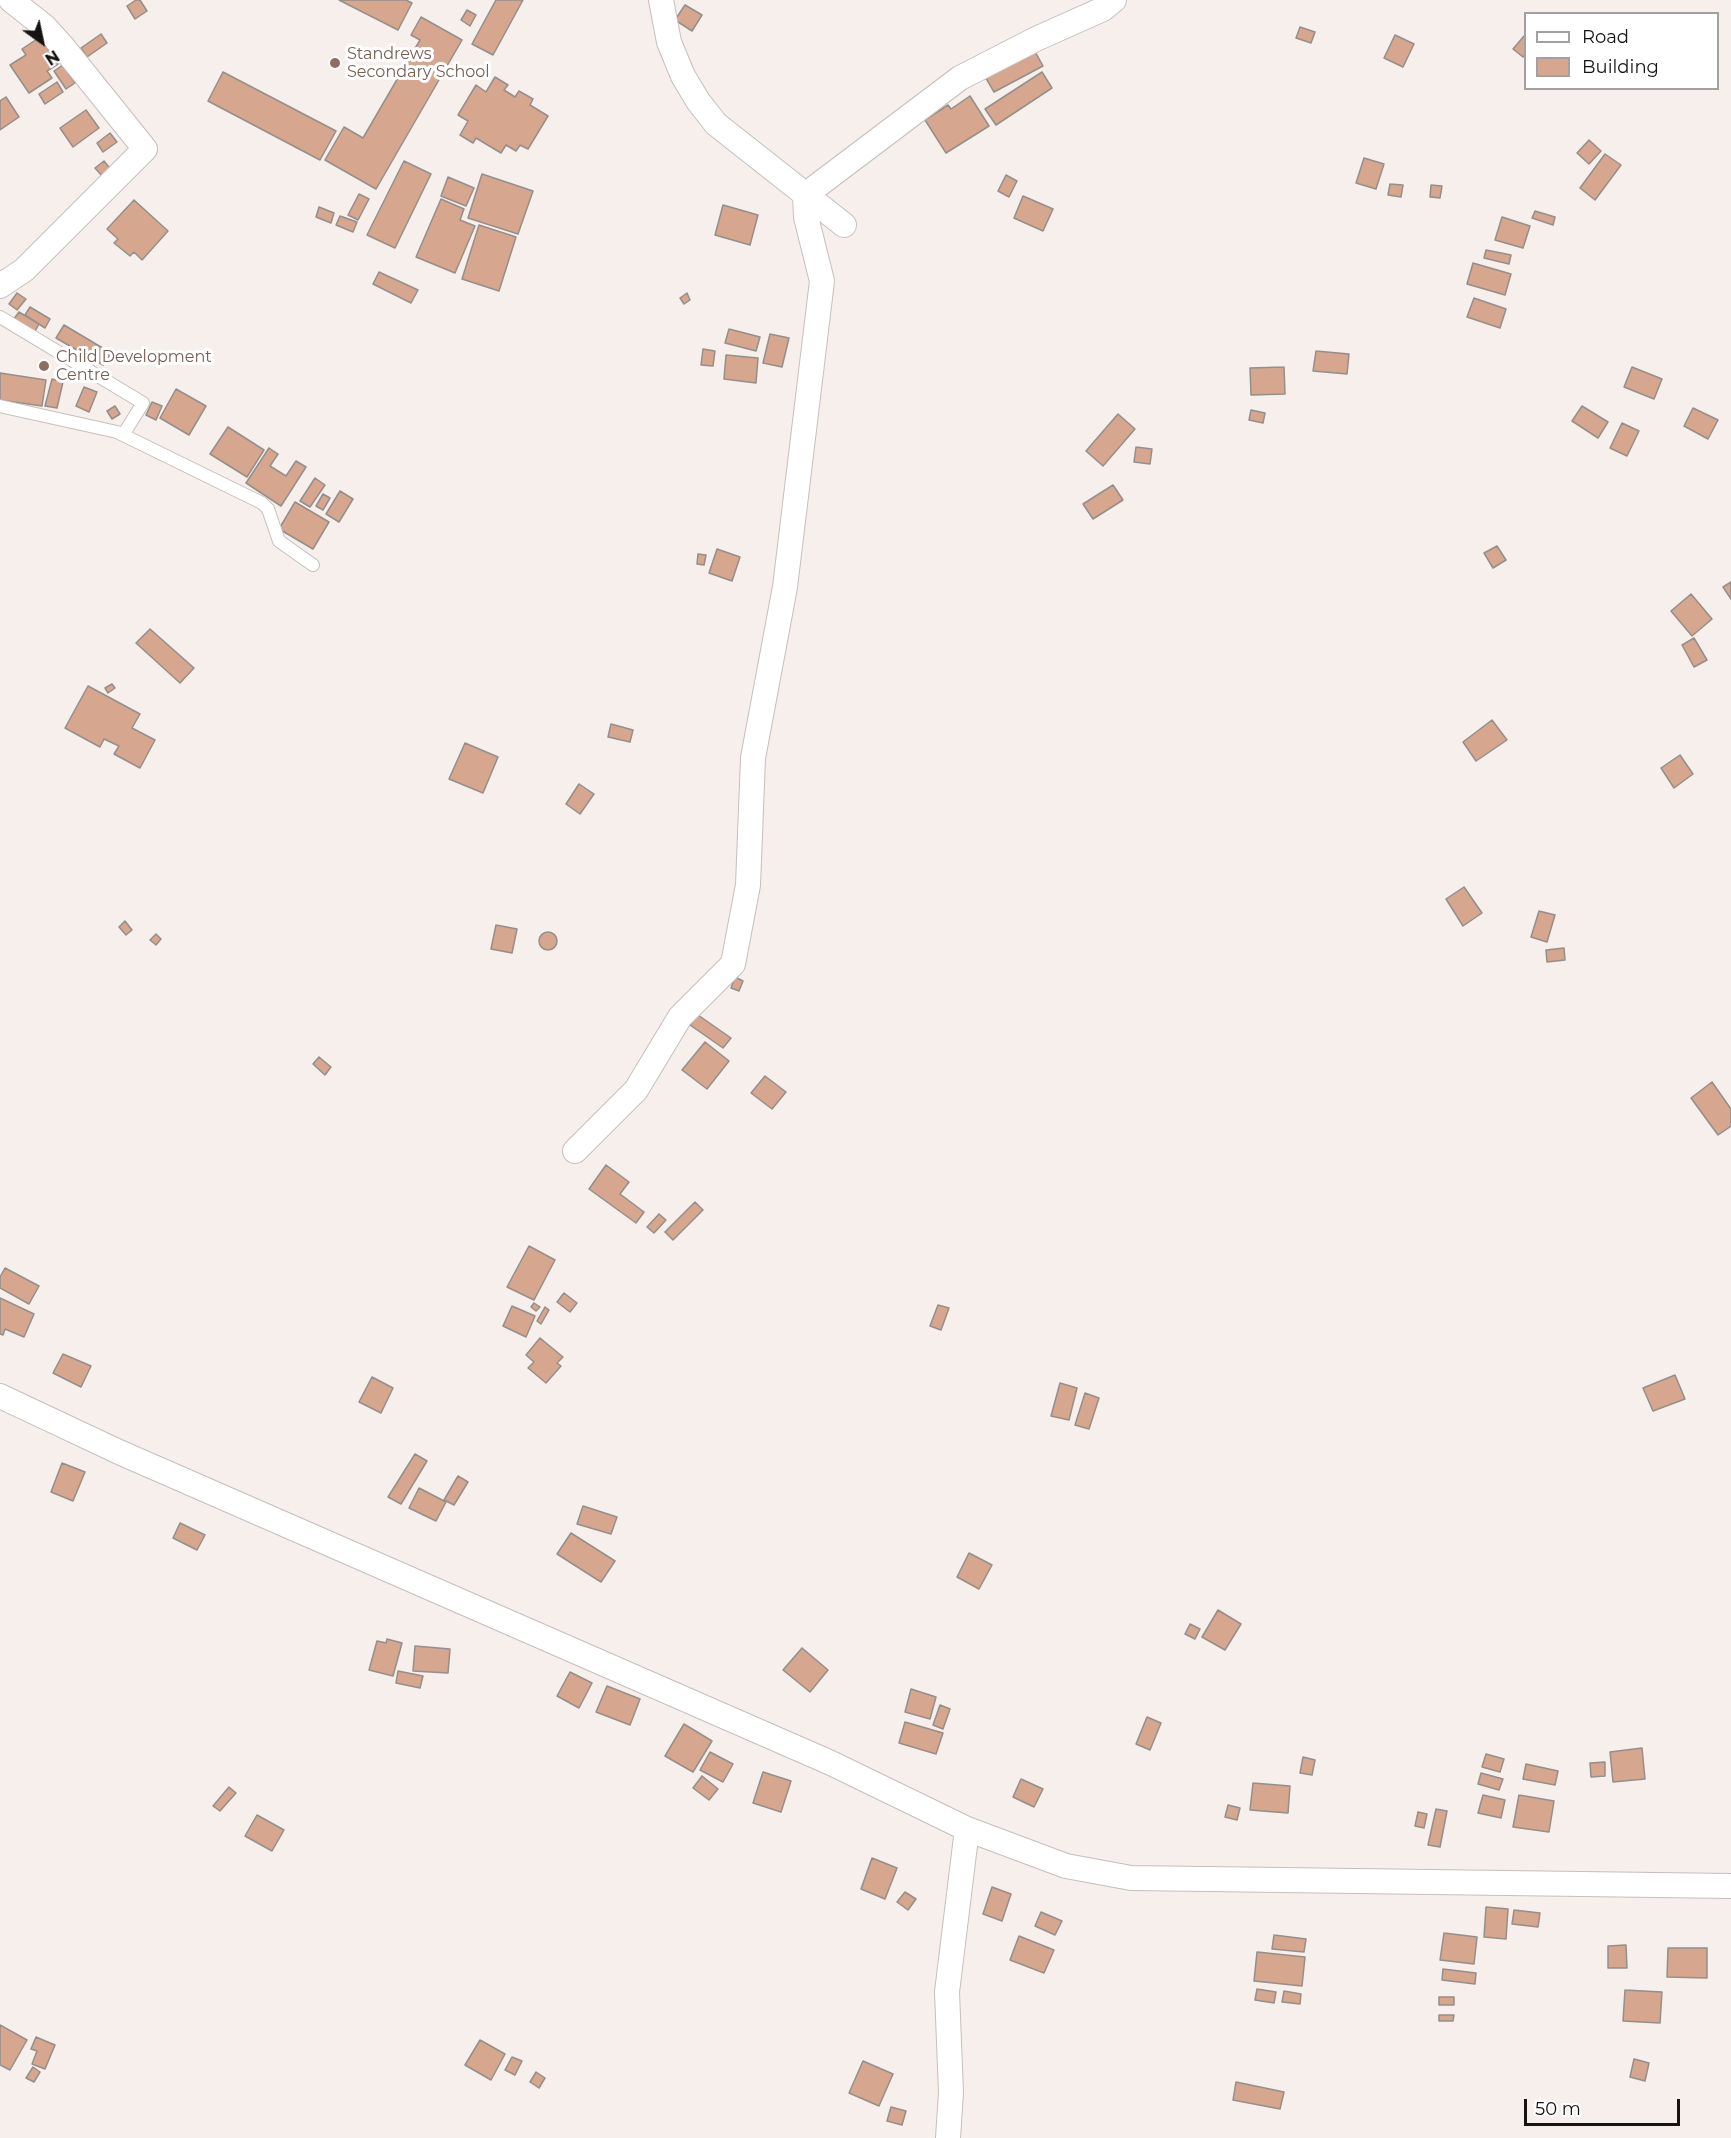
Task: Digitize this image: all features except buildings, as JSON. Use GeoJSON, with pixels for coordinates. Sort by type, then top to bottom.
{"type":"FeatureCollection","features":[{"type":"Feature","properties":{"kind":"street"},"geometry":{"type":"LineString","coordinates":[[0,286],[24,270],[144,149],[63,47],[45,27],[11,0]]}},
{"type":"Feature","properties":{"kind":"street"},"geometry":{"type":"LineString","coordinates":[[661,0],[669,42],[683,76],[698,101],[716,124],[844,225]]}},
{"type":"Feature","properties":{"kind":"street"},"geometry":{"type":"LineString","coordinates":[[805,195],[960,78],[1036,39],[1103,9],[1114,0]]}},
{"type":"Feature","properties":{"kind":"street"},"geometry":{"type":"LineString","coordinates":[[575,1151],[636,1090],[680,1017],[733,964],[748,885],[753,758],[785,586],[822,281],[806,217],[805,195]]}},
{"type":"Feature","properties":{"kind":"street"},"geometry":{"type":"LineString","coordinates":[[0,1396],[119,1452],[831,1763],[967,1829],[1066,1866],[1131,1878],[1731,1886]]}},
{"type":"Feature","properties":{"kind":"street"},"geometry":{"type":"LineString","coordinates":[[948,2138],[951,2092],[947,1992],[967,1829]]}},
{"type":"Feature","properties":{"kind":"lane"},"geometry":{"type":"LineString","coordinates":[[0,317],[143,403],[123,435]]}},
{"type":"Feature","properties":{"kind":"lane"},"geometry":{"type":"LineString","coordinates":[[0,406],[106,429],[123,435],[262,503],[268,509],[279,541],[313,565]]}},
{"type":"Feature","properties":{"kind":"place","name":"Standrews Secondary School"},"geometry":{"type":"Point","coordinates":[335,63]}},
{"type":"Feature","properties":{"kind":"place","name":"Child Development Centre"},"geometry":{"type":"Point","coordinates":[44,366]}}]}
